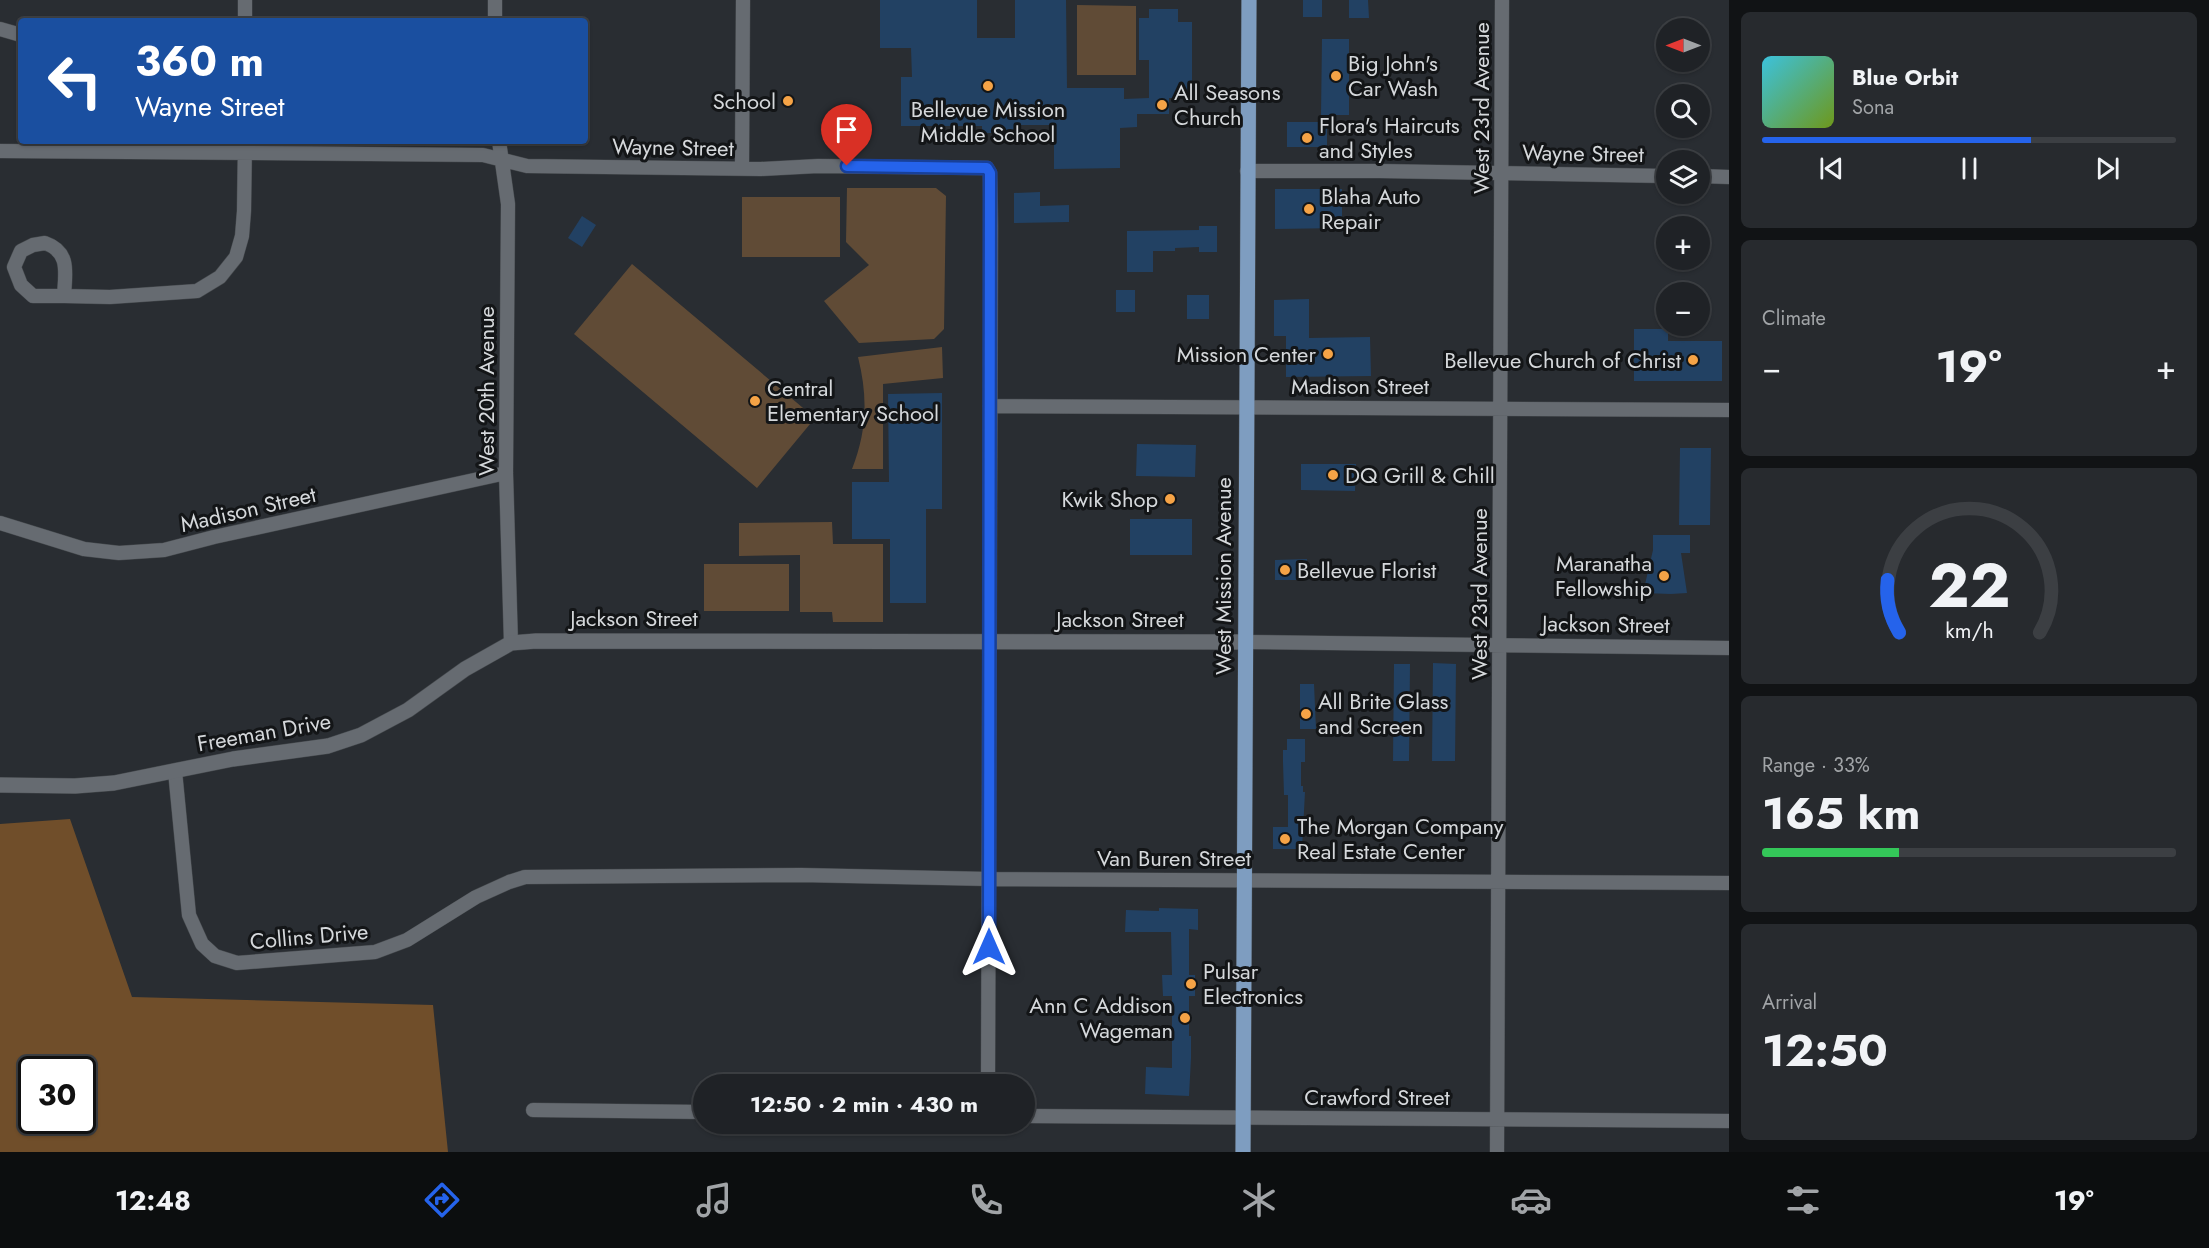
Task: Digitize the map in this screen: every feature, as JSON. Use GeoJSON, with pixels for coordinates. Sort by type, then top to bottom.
{"type":"FeatureCollection","features":[{"type":"Feature","properties":{"kind":"main road","name":"West Mission Avenue"},"geometry":{"type":"LineString","coordinates":[[1243,1152],[1249,0]]}},
{"type":"Feature","properties":{"kind":"street"},"geometry":{"type":"LineString","coordinates":[[245,0],[245,18]]}},
{"type":"Feature","properties":{"kind":"street"},"geometry":{"type":"LineString","coordinates":[[495,0],[495,18]]}},
{"type":"Feature","properties":{"kind":"street"},"geometry":{"type":"LineString","coordinates":[[742,168],[743,0]]}},
{"type":"Feature","properties":{"kind":"street","name":"West 23rd Avenue"},"geometry":{"type":"LineString","coordinates":[[1497,1152],[1502,0]]}},
{"type":"Feature","properties":{"kind":"street"},"geometry":{"type":"LineString","coordinates":[[0,29],[18,34]]}},
{"type":"Feature","properties":{"kind":"street","name":"West 20th Avenue"},"geometry":{"type":"LineString","coordinates":[[500,144],[508,204],[506,473],[511,643]]}},
{"type":"Feature","properties":{"kind":"street","name":"Wayne Street"},"geometry":{"type":"LineString","coordinates":[[0,151],[113,146],[245,147],[483,156],[528,166],[987,168],[990,173],[990,406]]}},
{"type":"Feature","properties":{"kind":"street"},"geometry":{"type":"LineString","coordinates":[[64,296],[65,265],[56,247],[45,243],[21,250],[14,267],[21,285],[33,296],[110,297],[197,291],[220,277],[236,257],[242,236],[245,147]]}},
{"type":"Feature","properties":{"kind":"street","name":"Wayne Street"},"geometry":{"type":"LineString","coordinates":[[1248,171],[1656,176]]}},
{"type":"Feature","properties":{"kind":"street"},"geometry":{"type":"LineString","coordinates":[[1710,176],[1729,177]]}},
{"type":"Feature","properties":{"kind":"street"},"geometry":{"type":"LineString","coordinates":[[988,1074],[990,406]]}},
{"type":"Feature","properties":{"kind":"street","name":"Madison Street"},"geometry":{"type":"LineString","coordinates":[[990,406],[1729,410]]}},
{"type":"Feature","properties":{"kind":"street","name":"Madison Street"},"geometry":{"type":"LineString","coordinates":[[0,523],[84,549],[118,554],[164,550],[506,473]]}},
{"type":"Feature","properties":{"kind":"street","name":"Jackson Street"},"geometry":{"type":"LineString","coordinates":[[511,643],[536,641],[1245,642],[1729,648]]}},
{"type":"Feature","properties":{"kind":"street","name":"Freeman Drive"},"geometry":{"type":"LineString","coordinates":[[0,785],[75,786],[114,783],[233,759],[328,746],[361,735],[408,710],[465,669],[511,643]]}},
{"type":"Feature","properties":{"kind":"street","name":"Collins Drive"},"geometry":{"type":"LineString","coordinates":[[175,771],[189,915],[202,944],[214,956],[237,963],[375,952],[407,940],[476,897],[509,882],[525,877],[619,875]]}},
{"type":"Feature","properties":{"kind":"street","name":"Van Buren Street"},"geometry":{"type":"LineString","coordinates":[[619,875],[1729,884]]}},
{"type":"Feature","properties":{"kind":"street"},"geometry":{"type":"LineString","coordinates":[[533,1110],[693,1112]]}},
{"type":"Feature","properties":{"kind":"street","name":"Crawford Street"},"geometry":{"type":"LineString","coordinates":[[1035,1116],[1729,1121]]}},
{"type":"Feature","properties":{"kind":"shaded area"},"geometry":{"type":"Polygon","coordinates":[[[1077,5],[1136,6],[1136,75],[1077,75],[1077,5]]]}},
{"type":"Feature","properties":{"kind":"shaded area"},"geometry":{"type":"Polygon","coordinates":[[[847,188],[936,188],[946,196],[944,329],[934,339],[859,343],[824,301],[869,265],[846,242],[847,188]]]}},
{"type":"Feature","properties":{"kind":"shaded area"},"geometry":{"type":"Polygon","coordinates":[[[742,197],[840,197],[840,257],[742,257],[742,197]]]}},
{"type":"Feature","properties":{"kind":"shaded area"},"geometry":{"type":"Polygon","coordinates":[[[632,264],[815,418],[757,488],[574,334],[632,264]]]}},
{"type":"Feature","properties":{"kind":"shaded area"},"geometry":{"type":"Polygon","coordinates":[[[942,347],[943,378],[883,384],[883,469],[852,469],[861,441],[864,414],[863,386],[858,357],[942,347]]]}},
{"type":"Feature","properties":{"kind":"shaded area"},"geometry":{"type":"Polygon","coordinates":[[[832,522],[833,544],[883,544],[883,622],[833,622],[832,612],[800,612],[800,555],[739,556],[739,523],[832,522]]]}},
{"type":"Feature","properties":{"kind":"shaded area"},"geometry":{"type":"Polygon","coordinates":[[[704,564],[789,564],[789,611],[704,611],[704,564]]]}},
{"type":"Feature","properties":{"kind":"shaded area"},"geometry":{"type":"Polygon","coordinates":[[[70,819],[132,997],[433,1005],[448,1152],[0,1152],[0,824],[70,819]]]}},
{"type":"Feature","properties":{"kind":"building","name":"Bellevue Mission Middle School"},"geometry":{"type":"Polygon","coordinates":[[[880,0],[977,0],[977,38],[1015,38],[1015,0],[1066,0],[1067,88],[1124,88],[1124,99],[1149,98],[1149,60],[1139,60],[1139,18],[1149,18],[1149,9],[1178,9],[1178,22],[1192,22],[1192,98],[1169,98],[1169,114],[1137,114],[1137,127],[1120,128],[1120,168],[1054,169],[1054,125],[1015,125],[1015,133],[982,133],[982,126],[901,126],[901,77],[912,77],[911,48],[880,48],[880,0]]]}},
{"type":"Feature","properties":{"kind":"building"},"geometry":{"type":"Polygon","coordinates":[[[1303,0],[1322,0],[1322,17],[1303,17],[1303,0]]]}},
{"type":"Feature","properties":{"kind":"building"},"geometry":{"type":"Polygon","coordinates":[[[1349,0],[1368,0],[1369,18],[1349,18],[1349,0]]]}},
{"type":"Feature","properties":{"kind":"building","name":"Big John's Car Wash"},"geometry":{"type":"Polygon","coordinates":[[[1322,39],[1349,39],[1349,115],[1321,115],[1322,39]]]}},
{"type":"Feature","properties":{"kind":"building","name":"Flora's Haircuts and Styles"},"geometry":{"type":"Polygon","coordinates":[[[1287,122],[1327,122],[1327,147],[1287,147],[1287,122]]]}},
{"type":"Feature","properties":{"kind":"building","name":"Blaha Auto Repair"},"geometry":{"type":"Polygon","coordinates":[[[1275,189],[1342,189],[1342,228],[1275,229],[1275,189]]]}},
{"type":"Feature","properties":{"kind":"building"},"geometry":{"type":"Polygon","coordinates":[[[1040,192],[1040,206],[1069,205],[1069,222],[1014,223],[1014,193],[1040,192]]]}},
{"type":"Feature","properties":{"kind":"building"},"geometry":{"type":"Polygon","coordinates":[[[582,216],[596,225],[582,247],[568,238],[582,216]]]}},
{"type":"Feature","properties":{"kind":"building"},"geometry":{"type":"Polygon","coordinates":[[[1199,226],[1217,226],[1217,252],[1199,252],[1199,247],[1175,248],[1175,251],[1153,251],[1153,272],[1127,272],[1127,231],[1199,230],[1199,226]]]}},
{"type":"Feature","properties":{"kind":"building"},"geometry":{"type":"Polygon","coordinates":[[[1116,290],[1135,290],[1135,312],[1116,312],[1116,290]]]}},
{"type":"Feature","properties":{"kind":"building"},"geometry":{"type":"Polygon","coordinates":[[[1187,295],[1209,295],[1209,319],[1187,319],[1187,295]]]}},
{"type":"Feature","properties":{"kind":"building","name":"Mission Center"},"geometry":{"type":"Polygon","coordinates":[[[1309,299],[1309,338],[1370,337],[1371,376],[1286,377],[1286,336],[1274,336],[1274,300],[1309,299]]]}},
{"type":"Feature","properties":{"kind":"building"},"geometry":{"type":"Polygon","coordinates":[[[1634,329],[1656,329],[1656,336],[1668,336],[1668,341],[1722,341],[1722,381],[1634,381],[1634,329]]]}},
{"type":"Feature","properties":{"kind":"building","name":"Central Elementary School"},"geometry":{"type":"Polygon","coordinates":[[[942,393],[942,509],[926,509],[926,603],[890,603],[890,539],[852,539],[852,482],[889,482],[888,394],[942,393]]]}},
{"type":"Feature","properties":{"kind":"building"},"geometry":{"type":"Polygon","coordinates":[[[1137,444],[1196,445],[1195,477],[1136,476],[1137,444]]]}},
{"type":"Feature","properties":{"kind":"building"},"geometry":{"type":"Polygon","coordinates":[[[1680,448],[1711,448],[1710,525],[1679,525],[1680,448]]]}},
{"type":"Feature","properties":{"kind":"building"},"geometry":{"type":"Polygon","coordinates":[[[1301,464],[1356,464],[1355,491],[1301,490],[1301,464]]]}},
{"type":"Feature","properties":{"kind":"building"},"geometry":{"type":"Polygon","coordinates":[[[1130,519],[1192,519],[1192,555],[1130,555],[1130,519]]]}},
{"type":"Feature","properties":{"kind":"building"},"geometry":{"type":"Polygon","coordinates":[[[1653,535],[1690,535],[1690,553],[1681,553],[1687,593],[1643,593],[1653,550],[1653,535]]]}},
{"type":"Feature","properties":{"kind":"building"},"geometry":{"type":"Polygon","coordinates":[[[1307,559],[1307,580],[1275,580],[1275,560],[1307,559]]]}},
{"type":"Feature","properties":{"kind":"building"},"geometry":{"type":"Polygon","coordinates":[[[1433,663],[1456,664],[1455,761],[1432,761],[1433,663]]]}},
{"type":"Feature","properties":{"kind":"building"},"geometry":{"type":"Polygon","coordinates":[[[1394,664],[1410,664],[1409,761],[1393,761],[1394,664]]]}},
{"type":"Feature","properties":{"kind":"building"},"geometry":{"type":"Polygon","coordinates":[[[1300,684],[1314,684],[1316,729],[1300,729],[1300,684]]]}},
{"type":"Feature","properties":{"kind":"building"},"geometry":{"type":"Polygon","coordinates":[[[1287,739],[1305,739],[1305,762],[1301,762],[1301,786],[1305,792],[1302,849],[1273,849],[1273,827],[1288,827],[1288,795],[1284,795],[1283,762],[1283,750],[1287,750],[1287,739]]]}},
{"type":"Feature","properties":{"kind":"building"},"geometry":{"type":"Polygon","coordinates":[[[1159,908],[1198,909],[1198,930],[1189,929],[1189,975],[1195,975],[1195,996],[1189,996],[1191,1058],[1189,1096],[1145,1094],[1146,1067],[1172,1068],[1172,996],[1163,996],[1162,975],[1172,975],[1171,932],[1125,932],[1126,910],[1159,911],[1159,908]]]}},
{"type":"Feature","properties":{"kind":"place","name":"Big John's Car Wash"},"geometry":{"type":"Point","coordinates":[1336,76]}},
{"type":"Feature","properties":{"kind":"place","name":"Bellevue Mission Middle School"},"geometry":{"type":"Point","coordinates":[988,86]}},
{"type":"Feature","properties":{"kind":"place","name":"School"},"geometry":{"type":"Point","coordinates":[788,101]}},
{"type":"Feature","properties":{"kind":"place","name":"All Seasons Church"},"geometry":{"type":"Point","coordinates":[1162,105]}},
{"type":"Feature","properties":{"kind":"place","name":"Flora's Haircuts and Styles"},"geometry":{"type":"Point","coordinates":[1307,138]}},
{"type":"Feature","properties":{"kind":"place","name":"Blaha Auto Repair"},"geometry":{"type":"Point","coordinates":[1309,209]}},
{"type":"Feature","properties":{"kind":"place","name":"Mission Center"},"geometry":{"type":"Point","coordinates":[1328,354]}},
{"type":"Feature","properties":{"kind":"place","name":"Bellevue Church of Christ"},"geometry":{"type":"Point","coordinates":[1693,360]}},
{"type":"Feature","properties":{"kind":"place","name":"Central Elementary School"},"geometry":{"type":"Point","coordinates":[755,401]}},
{"type":"Feature","properties":{"kind":"place","name":"DQ Grill & Chill"},"geometry":{"type":"Point","coordinates":[1333,475]}},
{"type":"Feature","properties":{"kind":"place","name":"Kwik Shop"},"geometry":{"type":"Point","coordinates":[1170,499]}},
{"type":"Feature","properties":{"kind":"place","name":"Bellevue Florist"},"geometry":{"type":"Point","coordinates":[1285,570]}},
{"type":"Feature","properties":{"kind":"place","name":"Maranatha Fellowship"},"geometry":{"type":"Point","coordinates":[1664,576]}},
{"type":"Feature","properties":{"kind":"place","name":"All Brite Glass and Screen"},"geometry":{"type":"Point","coordinates":[1306,714]}},
{"type":"Feature","properties":{"kind":"place","name":"The Morgan Company Real Estate Center"},"geometry":{"type":"Point","coordinates":[1285,839]}},
{"type":"Feature","properties":{"kind":"place","name":"Pulsar Electronics"},"geometry":{"type":"Point","coordinates":[1191,984]}},
{"type":"Feature","properties":{"kind":"place","name":"Ann C Addison Wageman"},"geometry":{"type":"Point","coordinates":[1185,1018]}},
{"type":"Feature","properties":{"kind":"route"},"geometry":{"type":"LineString","coordinates":[[847,166],[987,168],[990,173],[989,947]]}}]}
